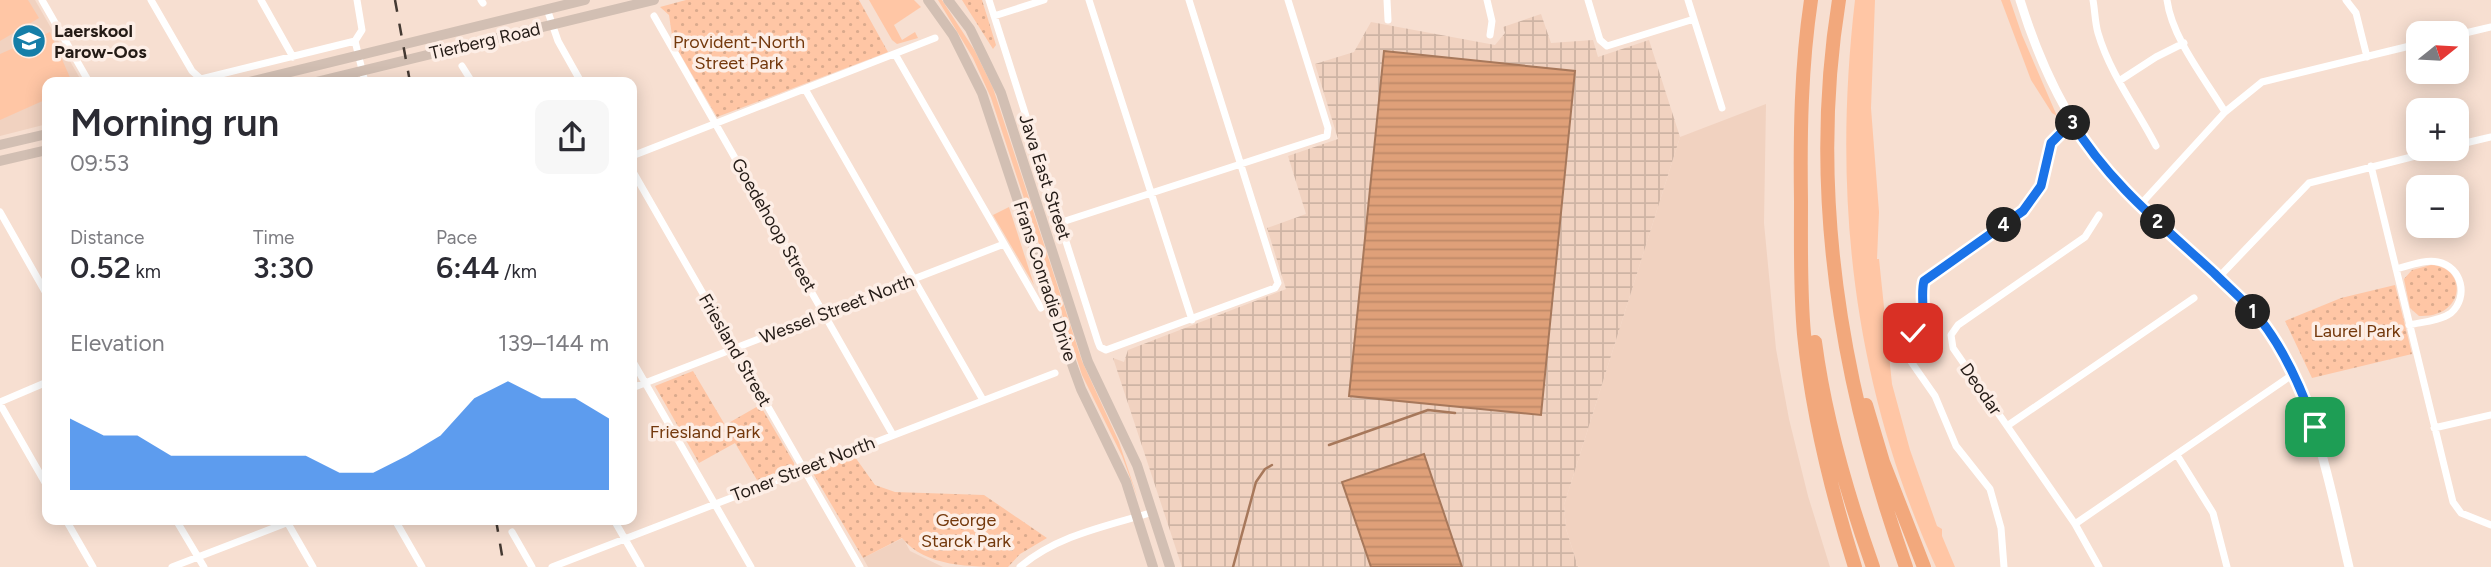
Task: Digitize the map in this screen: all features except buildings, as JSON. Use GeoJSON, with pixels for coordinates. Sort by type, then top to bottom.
{"type":"FeatureCollection","features":[{"type":"Feature","properties":{"kind":"highway"},"geometry":{"type":"LineString","coordinates":[[1811,0],[1801,110],[1804,332],[1830,481],[1855,567]]}},
{"type":"Feature","properties":{"kind":"highway"},"geometry":{"type":"LineString","coordinates":[[1839,0],[1831,68],[1828,155],[1829,201],[1840,316],[1869,452],[1906,567]]}},
{"type":"Feature","properties":{"kind":"highway"},"geometry":{"type":"LineString","coordinates":[[1801,209],[1806,278],[1825,400],[1859,528],[1873,567]]}},
{"type":"Feature","properties":{"kind":"highway"},"geometry":{"type":"LineString","coordinates":[[1840,316],[1883,462],[1924,567]]}},
{"type":"Feature","properties":{"kind":"main road","name":"Tierberg Road"},"geometry":{"type":"LineString","coordinates":[[269,77],[585,0]]}},
{"type":"Feature","properties":{"kind":"main road","name":"Tierberg Road"},"geometry":{"type":"LineString","coordinates":[[337,77],[654,0]]}},
{"type":"Feature","properties":{"kind":"main road","name":"Frans Conradie Drive"},"geometry":{"type":"LineString","coordinates":[[928,0],[953,35],[982,93],[1081,389],[1119,465],[1153,567]]}},
{"type":"Feature","properties":{"kind":"main road","name":"Frans Conradie Drive"},"geometry":{"type":"LineString","coordinates":[[948,0],[970,29],[1001,93],[1088,362],[1137,465],[1170,567]]}},
{"type":"Feature","properties":{"kind":"main road"},"geometry":{"type":"LineString","coordinates":[[0,145],[42,135]]}},
{"type":"Feature","properties":{"kind":"main road"},"geometry":{"type":"LineString","coordinates":[[0,161],[42,151]]}},
{"type":"Feature","properties":{"kind":"street"},"geometry":{"type":"LineString","coordinates":[[42,0],[86,77]]}},
{"type":"Feature","properties":{"kind":"street"},"geometry":{"type":"LineString","coordinates":[[151,0],[198,77]]}},
{"type":"Feature","properties":{"kind":"street"},"geometry":{"type":"LineString","coordinates":[[261,0],[293,57]]}},
{"type":"Feature","properties":{"kind":"street"},"geometry":{"type":"LineString","coordinates":[[212,77],[355,41],[362,30],[357,0]]}},
{"type":"Feature","properties":{"kind":"street","name":"Java East Street"},"geometry":{"type":"LineString","coordinates":[[989,0],[1098,342],[1106,350],[1192,320]]}},
{"type":"Feature","properties":{"kind":"street"},"geometry":{"type":"LineString","coordinates":[[994,16],[1044,0]]}},
{"type":"Feature","properties":{"kind":"street"},"geometry":{"type":"LineString","coordinates":[[1089,0],[1192,320],[1277,287],[1278,281],[1189,0]]}},
{"type":"Feature","properties":{"kind":"street"},"geometry":{"type":"LineString","coordinates":[[1059,223],[1324,138],[1328,134],[1328,128],[1288,0]]}},
{"type":"Feature","properties":{"kind":"street"},"geometry":{"type":"LineString","coordinates":[[1387,0],[1388,20]]}},
{"type":"Feature","properties":{"kind":"street"},"geometry":{"type":"LineString","coordinates":[[1487,0],[1492,21],[1490,35]]}},
{"type":"Feature","properties":{"kind":"street"},"geometry":{"type":"LineString","coordinates":[[1588,0],[1604,45],[1611,46],[1694,19]]}},
{"type":"Feature","properties":{"kind":"street"},"geometry":{"type":"LineString","coordinates":[[1688,0],[1723,108]]}},
{"type":"Feature","properties":{"kind":"street"},"geometry":{"type":"LineString","coordinates":[[2020,0],[2040,58],[2082,138],[2114,179],[2259,318],[2292,375],[2315,427],[2349,567]]}},
{"type":"Feature","properties":{"kind":"street"},"geometry":{"type":"LineString","coordinates":[[2093,0],[2097,32],[2119,81],[2156,146]]}},
{"type":"Feature","properties":{"kind":"street"},"geometry":{"type":"LineString","coordinates":[[2167,0],[2172,22],[2225,112]]}},
{"type":"Feature","properties":{"kind":"street"},"geometry":{"type":"LineString","coordinates":[[2346,0],[2356,13],[2367,57]]}},
{"type":"Feature","properties":{"kind":"street"},"geometry":{"type":"LineString","coordinates":[[543,10],[548,26],[578,77]]}},
{"type":"Feature","properties":{"kind":"street","name":"Goedehoop Street"},"geometry":{"type":"LineString","coordinates":[[654,16],[893,435]]}},
{"type":"Feature","properties":{"kind":"street"},"geometry":{"type":"LineString","coordinates":[[2469,32],[2491,27]]}},
{"type":"Feature","properties":{"kind":"street"},"geometry":{"type":"LineString","coordinates":[[637,154],[935,38]]}},
{"type":"Feature","properties":{"kind":"street"},"geometry":{"type":"LineString","coordinates":[[355,41],[364,77]]}},
{"type":"Feature","properties":{"kind":"street"},"geometry":{"type":"LineString","coordinates":[[2119,81],[2184,43]]}},
{"type":"Feature","properties":{"kind":"street"},"geometry":{"type":"LineString","coordinates":[[2140,205],[2225,112],[2262,82],[2406,47]]}},
{"type":"Feature","properties":{"kind":"street"},"geometry":{"type":"LineString","coordinates":[[895,54],[1041,308]]}},
{"type":"Feature","properties":{"kind":"street"},"geometry":{"type":"LineString","coordinates":[[463,66],[469,77]]}},
{"type":"Feature","properties":{"kind":"street"},"geometry":{"type":"LineString","coordinates":[[805,89],[983,400]]}},
{"type":"Feature","properties":{"kind":"street"},"geometry":{"type":"LineString","coordinates":[[2004,567],[2001,528],[1990,489],[1956,446],[1935,396],[1903,348],[1905,339],[1921,327],[1923,286],[1926,280],[2023,211],[2041,186],[2051,143],[2072,122]]}},
{"type":"Feature","properties":{"kind":"street"},"geometry":{"type":"LineString","coordinates":[[2469,142],[2491,137]]}},
{"type":"Feature","properties":{"kind":"street"},"geometry":{"type":"LineString","coordinates":[[2218,278],[2309,183],[2406,158]]}},
{"type":"Feature","properties":{"kind":"street"},"geometry":{"type":"LineString","coordinates":[[2371,166],[2455,506],[2461,513],[2491,525]]}},
{"type":"Feature","properties":{"kind":"street","name":"Friesland Street"},"geometry":{"type":"LineString","coordinates":[[637,179],[860,567]]}},
{"type":"Feature","properties":{"kind":"street"},"geometry":{"type":"LineString","coordinates":[[0,212],[42,286]]}},
{"type":"Feature","properties":{"kind":"street","name":"Deodar"},"geometry":{"type":"LineString","coordinates":[[2099,215],[2085,237],[1958,325],[1951,339],[1953,348],[2075,524],[2099,567]]}},
{"type":"Feature","properties":{"kind":"street","name":"Wessel Street North"},"geometry":{"type":"LineString","coordinates":[[637,386],[1004,244]]}},
{"type":"Feature","properties":{"kind":"street"},"geometry":{"type":"LineString","coordinates":[[2396,268],[2437,261],[2452,269],[2461,284],[2459,301],[2448,314],[2409,325]]}},
{"type":"Feature","properties":{"kind":"street"},"geometry":{"type":"LineString","coordinates":[[2007,426],[2194,298]]}},
{"type":"Feature","properties":{"kind":"street"},"geometry":{"type":"LineString","coordinates":[[637,369],[751,567]]}},
{"type":"Feature","properties":{"kind":"street","name":"Toner Street North"},"geometry":{"type":"LineString","coordinates":[[552,567],[1055,373]]}},
{"type":"Feature","properties":{"kind":"street"},"geometry":{"type":"LineString","coordinates":[[2075,524],[2292,375]]}},
{"type":"Feature","properties":{"kind":"street"},"geometry":{"type":"LineString","coordinates":[[42,384],[0,403],[42,477]]}},
{"type":"Feature","properties":{"kind":"street"},"geometry":{"type":"LineString","coordinates":[[2434,428],[2491,415]]}},
{"type":"Feature","properties":{"kind":"street"},"geometry":{"type":"LineString","coordinates":[[2177,455],[2214,513],[2227,567]]}},
{"type":"Feature","properties":{"kind":"street"},"geometry":{"type":"LineString","coordinates":[[1020,567],[1047,547],[1153,512]]}},
{"type":"Feature","properties":{"kind":"street"},"geometry":{"type":"LineString","coordinates":[[69,525],[93,567]]}},
{"type":"Feature","properties":{"kind":"street"},"geometry":{"type":"LineString","coordinates":[[179,525],[204,567]]}},
{"type":"Feature","properties":{"kind":"street"},"geometry":{"type":"LineString","coordinates":[[172,567],[279,525]]}},
{"type":"Feature","properties":{"kind":"street"},"geometry":{"type":"LineString","coordinates":[[291,525],[313,567]]}},
{"type":"Feature","properties":{"kind":"street"},"geometry":{"type":"LineString","coordinates":[[398,525],[422,567]]}},
{"type":"Feature","properties":{"kind":"street"},"geometry":{"type":"LineString","coordinates":[[617,525],[641,567]]}},
{"type":"Feature","properties":{"kind":"street"},"geometry":{"type":"LineString","coordinates":[[512,532],[532,567]]}},
{"type":"Feature","properties":{"kind":"shaded area","name":"Laerskool Parow-Oos"},"geometry":{"type":"Polygon","coordinates":[[[0,0],[35,0],[79,77],[42,77],[42,125],[0,136],[0,0]]]}},
{"type":"Feature","properties":{"kind":"shaded area"},"geometry":{"type":"Polygon","coordinates":[[[1541,14],[1551,43],[1593,40],[1598,57],[1649,40],[1680,137],[1564,505],[1566,529],[1578,567],[1182,567],[1113,358],[1124,362],[1128,350],[1286,289],[1267,228],[1306,214],[1288,156],[1338,139],[1315,64],[1354,52],[1371,22],[1495,45],[1505,33],[1503,27],[1541,14]]]}},
{"type":"Feature","properties":{"kind":"shaded area"},"geometry":{"type":"Polygon","coordinates":[[[1384,51],[1575,71],[1541,415],[1349,396],[1384,51]]]}},
{"type":"Feature","properties":{"kind":"shaded area"},"geometry":{"type":"Polygon","coordinates":[[[1766,104],[1764,223],[1776,349],[1789,419],[1808,496],[1830,567],[1578,567],[1566,529],[1564,505],[1680,137],[1766,104]]]}},
{"type":"Feature","properties":{"kind":"shaded area"},"geometry":{"type":"Polygon","coordinates":[[[1424,454],[1462,567],[1371,567],[1342,482],[1424,454]]]}},
{"type":"Feature","properties":{"kind":"shaded area"},"geometry":{"type":"Polygon","coordinates":[[[903,538],[910,551],[943,567],[868,567],[863,558],[903,538]]]}},
{"type":"Feature","properties":{"kind":"green space"},"geometry":{"type":"Polygon","coordinates":[[[0,0],[28,0],[39,18],[0,41],[0,0]]]}},
{"type":"Feature","properties":{"kind":"green space","name":"Provident-North Street Park"},"geometry":{"type":"Polygon","coordinates":[[[686,0],[859,0],[888,52],[717,117],[673,42],[669,15],[660,7],[686,0]]]}},
{"type":"Feature","properties":{"kind":"green space"},"geometry":{"type":"Polygon","coordinates":[[[869,0],[914,0],[921,7],[894,25],[902,40],[915,32],[918,38],[897,44],[869,0]]]}},
{"type":"Feature","properties":{"kind":"green space"},"geometry":{"type":"Polygon","coordinates":[[[938,0],[942,0],[975,51],[993,88],[1082,361],[1119,442],[1138,499],[1122,456],[1082,375],[991,98],[973,58],[938,0]]]}},
{"type":"Feature","properties":{"kind":"green space"},"geometry":{"type":"Polygon","coordinates":[[[962,0],[982,0],[996,45],[993,49],[962,0]]]}},
{"type":"Feature","properties":{"kind":"green space"},"geometry":{"type":"Polygon","coordinates":[[[1855,0],[1875,0],[1871,108],[1879,212],[1877,259],[1892,384],[1910,450],[1955,567],[1936,567],[1908,498],[1885,429],[1868,360],[1856,289],[1846,146],[1848,73],[1855,0]]]}},
{"type":"Feature","properties":{"kind":"green space"},"geometry":{"type":"Polygon","coordinates":[[[2001,0],[2010,0],[2057,116],[2052,113],[2031,80],[2001,0]]]}},
{"type":"Feature","properties":{"kind":"green space"},"geometry":{"type":"Polygon","coordinates":[[[50,32],[70,77],[42,77],[42,101],[0,120],[0,54],[50,32]]]}},
{"type":"Feature","properties":{"kind":"green space"},"geometry":{"type":"Polygon","coordinates":[[[1009,207],[1034,285],[993,215],[1009,207]]]}},
{"type":"Feature","properties":{"kind":"green space","name":"Laurel Park"},"geometry":{"type":"Polygon","coordinates":[[[2431,265],[2443,268],[2451,274],[2456,283],[2456,292],[2446,309],[2419,316],[2410,308],[2404,279],[2412,270],[2431,265]]]}},
{"type":"Feature","properties":{"kind":"green space","name":"Laurel Park"},"geometry":{"type":"Polygon","coordinates":[[[2395,285],[2412,354],[2312,378],[2285,321],[2341,298],[2395,285]]]}},
{"type":"Feature","properties":{"kind":"green space","name":"Friesland Park"},"geometry":{"type":"Polygon","coordinates":[[[693,371],[725,425],[760,405],[794,467],[757,480],[735,443],[699,463],[655,386],[693,371]]]}},
{"type":"Feature","properties":{"kind":"green space","name":"George Starck Park"},"geometry":{"type":"Polygon","coordinates":[[[855,457],[875,485],[895,492],[984,495],[1047,538],[1020,554],[1008,567],[979,567],[936,560],[912,548],[902,538],[863,558],[814,475],[816,471],[855,457]]]}},
{"type":"Feature","properties":{"kind":"waterway"},"geometry":{"type":"LineString","coordinates":[[1329,445],[1428,410],[1455,413]]}},
{"type":"Feature","properties":{"kind":"waterway"},"geometry":{"type":"LineString","coordinates":[[1233,567],[1256,482],[1265,469],[1272,465]]}},
{"type":"Feature","properties":{"kind":"railway"},"geometry":{"type":"LineString","coordinates":[[395,0],[409,77]]}},
{"type":"Feature","properties":{"kind":"railway"},"geometry":{"type":"LineString","coordinates":[[497,525],[504,567]]}},
{"type":"Feature","properties":{"kind":"place","name":"Laerskool Parow-Oos"},"geometry":{"type":"Point","coordinates":[29,41]}},
{"type":"Feature","properties":{"kind":"route"},"geometry":{"type":"LineString","coordinates":[[1913,333],[1921,327],[1923,321],[1924,281],[2023,211],[2041,186],[2051,143],[2056,135],[2072,122],[2114,179],[2259,318],[2280,351],[2315,427]]}}]}
